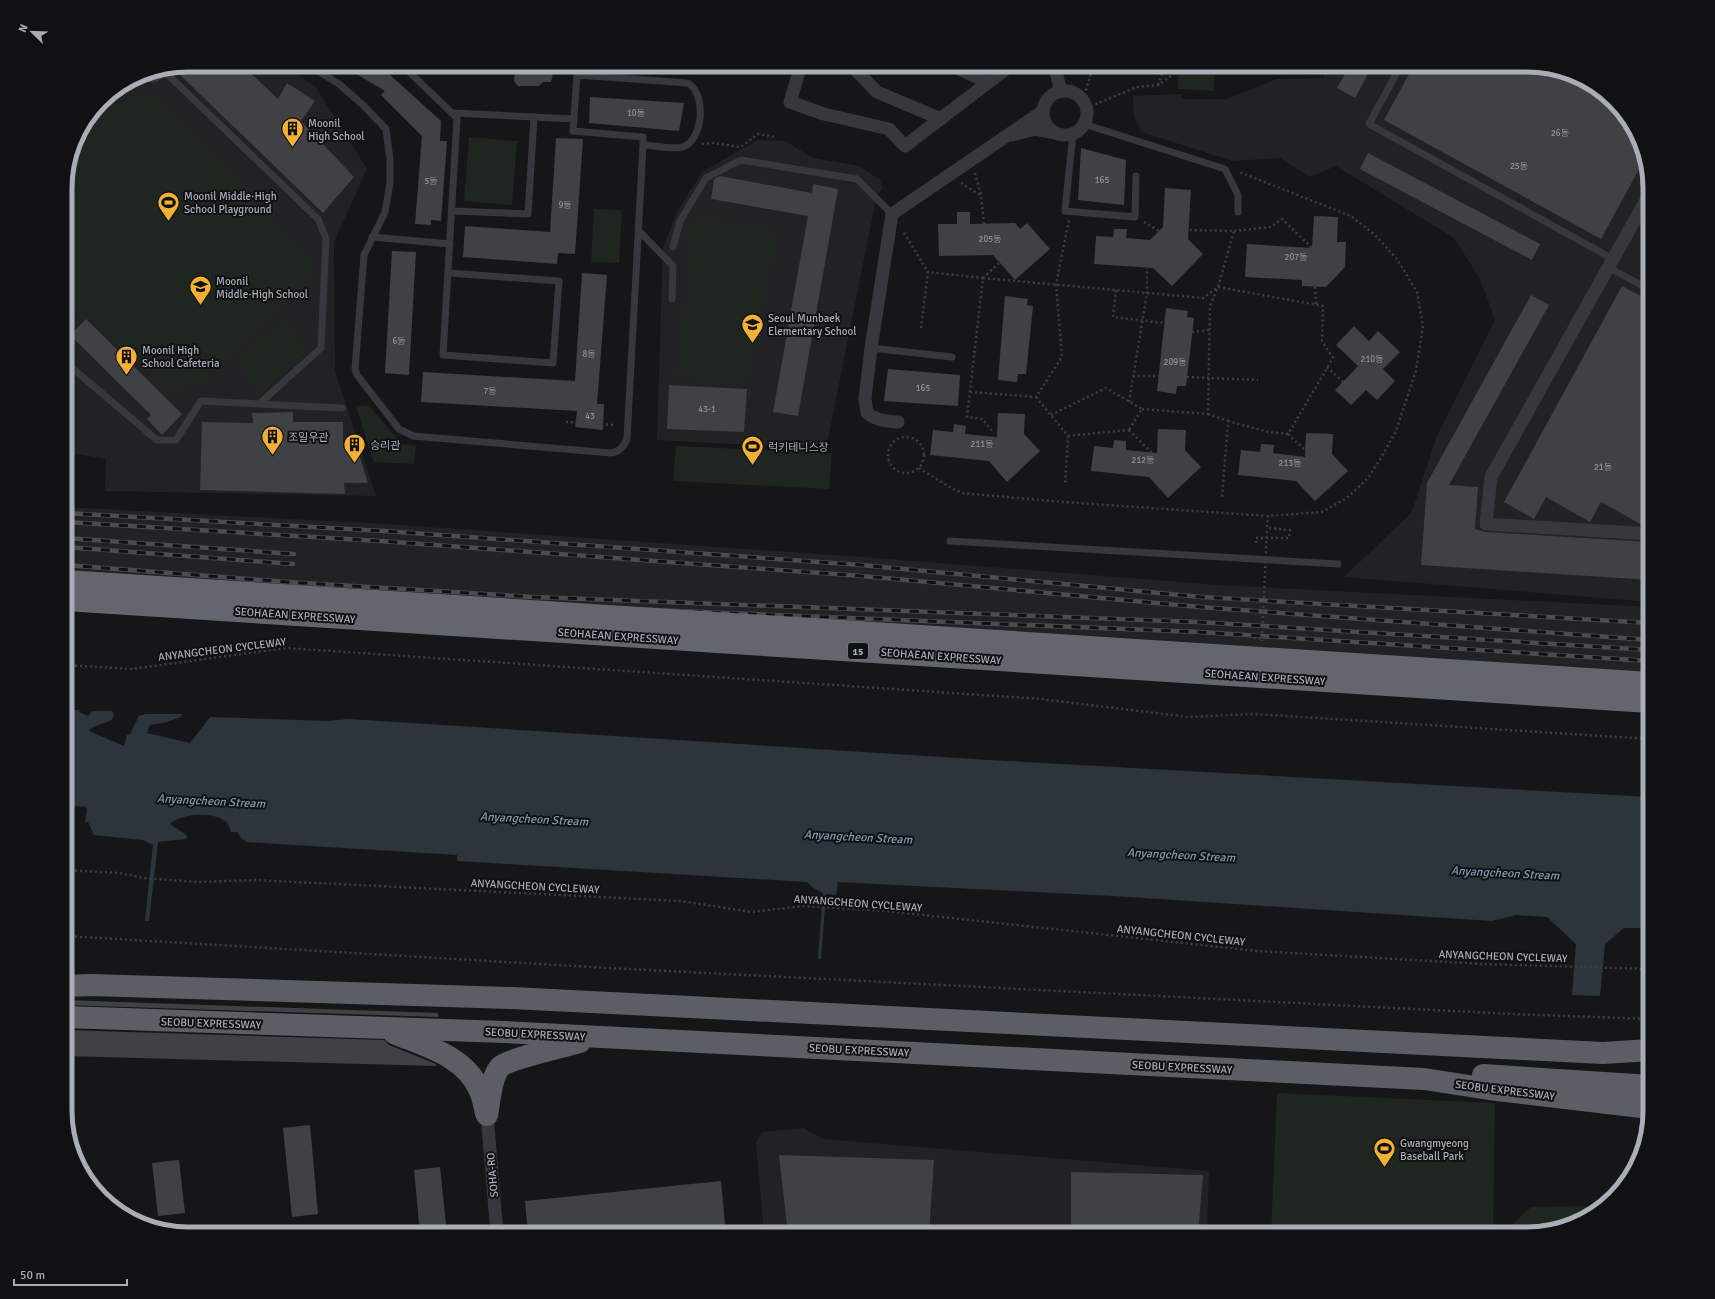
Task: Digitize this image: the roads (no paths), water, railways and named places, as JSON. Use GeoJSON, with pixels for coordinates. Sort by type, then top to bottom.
{"type":"FeatureCollection","features":[{"type":"Feature","properties":{"kind":"highway","name":"SEOHAEAN EXPRESSWAY"},"geometry":{"type":"LineString","coordinates":[[72,581],[1643,683]]}},
{"type":"Feature","properties":{"kind":"highway","name":"SEOHAEAN EXPRESSWAY"},"geometry":{"type":"LineString","coordinates":[[72,600],[1643,702]]}},
{"type":"Feature","properties":{"kind":"highway"},"geometry":{"type":"LineString","coordinates":[[72,983],[512,998],[1603,1053],[1643,1050]]}},
{"type":"Feature","properties":{"kind":"highway"},"geometry":{"type":"LineString","coordinates":[[72,985],[91,984]]}},
{"type":"Feature","properties":{"kind":"highway","name":"SEOBU EXPRESSWAY"},"geometry":{"type":"LineString","coordinates":[[72,1018],[596,1037],[1424,1079],[1489,1089],[1643,1107]]}},
{"type":"Feature","properties":{"kind":"highway"},"geometry":{"type":"LineString","coordinates":[[72,1020],[88,1019]]}},
{"type":"Feature","properties":{"kind":"highway"},"geometry":{"type":"LineString","coordinates":[[384,1029],[452,1058],[463,1066],[473,1077],[480,1090],[487,1115]]}},
{"type":"Feature","properties":{"kind":"highway"},"geometry":{"type":"LineString","coordinates":[[487,1115],[494,1078],[501,1067],[516,1058],[596,1037]]}},
{"type":"Feature","properties":{"kind":"highway"},"geometry":{"type":"LineString","coordinates":[[1603,1053],[1643,1063]]}},
{"type":"Feature","properties":{"kind":"highway"},"geometry":{"type":"LineString","coordinates":[[1424,1079],[1489,1075],[1643,1086]]}},
{"type":"Feature","properties":{"kind":"street"},"geometry":{"type":"LineString","coordinates":[[799,72],[790,102],[824,114],[889,129],[905,146],[1002,72]]}},
{"type":"Feature","properties":{"kind":"street"},"geometry":{"type":"LineString","coordinates":[[858,72],[877,92],[941,119]]}},
{"type":"Feature","properties":{"kind":"street"},"geometry":{"type":"LineString","coordinates":[[966,72],[988,82]]}},
{"type":"Feature","properties":{"kind":"street"},"geometry":{"type":"LineString","coordinates":[[1056,72],[1061,91]]}},
{"type":"Feature","properties":{"kind":"street"},"geometry":{"type":"LineString","coordinates":[[1005,137],[1035,129],[1058,134],[1073,133],[1084,124],[1085,104],[1073,92],[1061,91],[1052,95],[1047,100],[1043,111],[1046,125],[1058,134]]}},
{"type":"Feature","properties":{"kind":"street"},"geometry":{"type":"LineString","coordinates":[[898,422],[879,420],[868,413],[865,398],[871,348],[892,214],[1043,111]]}},
{"type":"Feature","properties":{"kind":"street"},"geometry":{"type":"LineString","coordinates":[[1643,206],[1491,477],[1486,524],[1643,534]]}},
{"type":"Feature","properties":{"kind":"street","name":"SOHA-RO"},"geometry":{"type":"LineString","coordinates":[[487,1115],[496,1227]]}},
{"type":"Feature","properties":{"kind":"lane"},"geometry":{"type":"LineString","coordinates":[[319,72],[339,84],[364,106],[386,129],[390,160],[390,183],[385,212],[364,255],[355,369],[357,375],[399,429],[413,436],[611,453],[621,449],[627,439],[642,145],[643,137],[573,131],[577,75],[688,83],[693,85],[700,99],[700,118],[698,128],[688,144],[680,147],[642,145]]}},
{"type":"Feature","properties":{"kind":"lane"},"geometry":{"type":"LineString","coordinates":[[409,72],[457,118],[443,355],[553,363],[559,281],[449,273]]}},
{"type":"Feature","properties":{"kind":"lane"},"geometry":{"type":"LineString","coordinates":[[1397,72],[1369,124],[1611,263],[1643,285]]}},
{"type":"Feature","properties":{"kind":"lane"},"geometry":{"type":"LineString","coordinates":[[168,74],[318,219],[326,238],[321,348],[259,404]]}},
{"type":"Feature","properties":{"kind":"lane"},"geometry":{"type":"LineString","coordinates":[[453,114],[574,119]]}},
{"type":"Feature","properties":{"kind":"lane"},"geometry":{"type":"LineString","coordinates":[[452,211],[528,214],[534,117]]}},
{"type":"Feature","properties":{"kind":"lane"},"geometry":{"type":"LineString","coordinates":[[1084,124],[1225,169],[1238,195],[1238,212]]}},
{"type":"Feature","properties":{"kind":"lane"},"geometry":{"type":"LineString","coordinates":[[1073,133],[1065,210],[1135,217],[1136,176]]}},
{"type":"Feature","properties":{"kind":"lane"},"geometry":{"type":"LineString","coordinates":[[672,247],[680,221],[706,178],[741,160],[857,178],[892,214]]}},
{"type":"Feature","properties":{"kind":"lane"},"geometry":{"type":"LineString","coordinates":[[638,231],[673,266],[672,299]]}},
{"type":"Feature","properties":{"kind":"lane"},"geometry":{"type":"LineString","coordinates":[[372,237],[450,244]]}},
{"type":"Feature","properties":{"kind":"lane"},"geometry":{"type":"LineString","coordinates":[[871,348],[952,357]]}},
{"type":"Feature","properties":{"kind":"lane"},"geometry":{"type":"LineString","coordinates":[[72,368],[157,440],[176,440],[201,401],[342,408]]}},
{"type":"Feature","properties":{"kind":"lane"},"geometry":{"type":"LineString","coordinates":[[950,540],[1338,564]]}},
{"type":"Feature","properties":{"kind":"water","name":"Anyangcheon Stream"},"geometry":{"type":"Polygon","coordinates":[[[72,710],[80,710],[79,712],[88,716],[92,711],[112,711],[114,715],[112,720],[91,728],[89,731],[124,746],[127,735],[130,734],[139,716],[146,714],[182,714],[181,717],[164,723],[150,725],[147,733],[190,743],[210,717],[328,721],[349,719],[989,760],[1643,797],[1643,928],[1624,928],[1605,944],[1600,996],[1572,995],[1576,944],[1547,917],[1516,915],[1492,921],[1113,896],[838,882],[836,895],[826,894],[821,959],[818,959],[823,893],[812,887],[807,882],[457,861],[457,855],[247,842],[242,839],[237,832],[231,832],[228,824],[222,819],[207,815],[190,816],[175,820],[170,824],[188,836],[185,839],[158,842],[149,921],[145,921],[153,845],[143,840],[94,835],[88,822],[85,822],[86,807],[78,806],[72,807],[72,710]]]}},
{"type":"Feature","properties":{"kind":"railway"},"geometry":{"type":"LineString","coordinates":[[72,513],[384,531],[861,565],[1201,597],[1643,623]]}},
{"type":"Feature","properties":{"kind":"railway"},"geometry":{"type":"LineString","coordinates":[[72,522],[380,541],[862,576],[1200,607],[1643,639]]}},
{"type":"Feature","properties":{"kind":"railway"},"geometry":{"type":"LineString","coordinates":[[72,538],[294,554]]}},
{"type":"Feature","properties":{"kind":"railway"},"geometry":{"type":"LineString","coordinates":[[72,548],[293,564]]}},
{"type":"Feature","properties":{"kind":"railway"},"geometry":{"type":"LineString","coordinates":[[72,566],[287,582],[534,597],[1198,622],[1643,650]]}},
{"type":"Feature","properties":{"kind":"railway"},"geometry":{"type":"LineString","coordinates":[[72,574],[529,605],[1199,632],[1643,661]]}},
{"type":"Feature","properties":{"kind":"place","name":"Moonil High School"},"geometry":{"type":"Point","coordinates":[293,148]}},
{"type":"Feature","properties":{"kind":"place","name":"Moonil Middle·High School Playground"},"geometry":{"type":"Point","coordinates":[169,222]}},
{"type":"Feature","properties":{"kind":"place","name":"Moonil Middle·High School"},"geometry":{"type":"Point","coordinates":[200,306]}},
{"type":"Feature","properties":{"kind":"place","name":"Seoul Munbaek Elementary School"},"geometry":{"type":"Point","coordinates":[753,344]}},
{"type":"Feature","properties":{"kind":"place","name":"Moonil High School Cafeteria"},"geometry":{"type":"Point","coordinates":[126,376]}},
{"type":"Feature","properties":{"kind":"place","name":"조일우관"},"geometry":{"type":"Point","coordinates":[272,456]}},
{"type":"Feature","properties":{"kind":"place","name":"승리관"},"geometry":{"type":"Point","coordinates":[355,464]}},
{"type":"Feature","properties":{"kind":"place","name":"럭키테니스장"},"geometry":{"type":"Point","coordinates":[753,466]}},
{"type":"Feature","properties":{"kind":"place","name":"Gwangmyeong Baseball Park"},"geometry":{"type":"Point","coordinates":[1384,1168]}}]}
